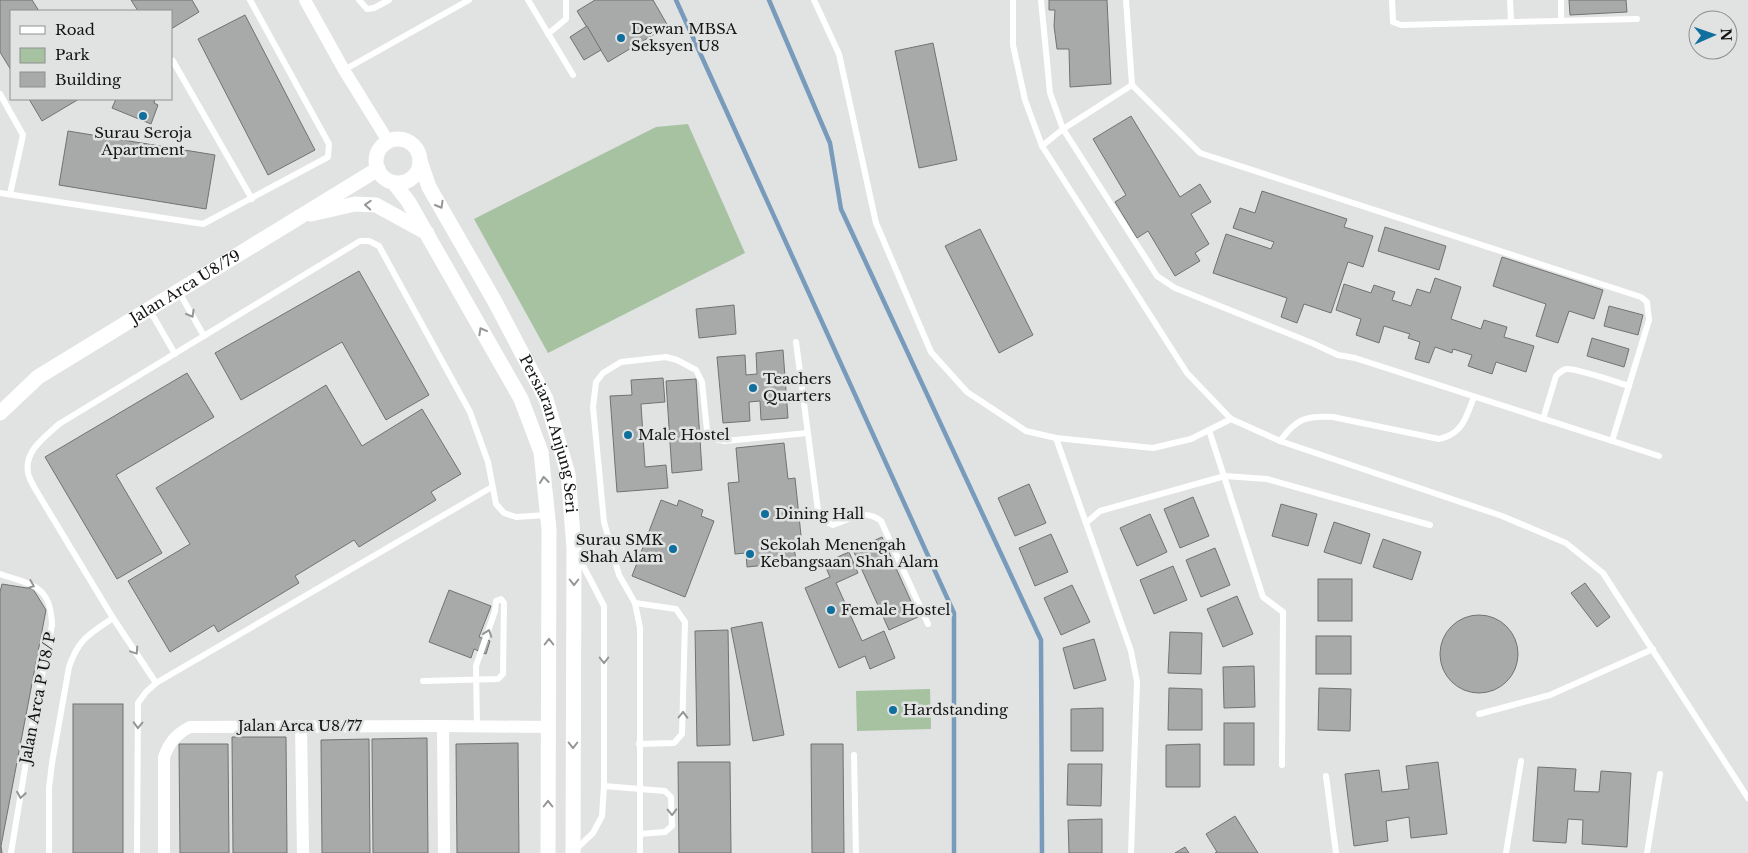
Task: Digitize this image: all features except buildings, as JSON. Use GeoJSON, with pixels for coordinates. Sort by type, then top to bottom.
{"type":"FeatureCollection","features":[{"type":"Feature","properties":{"kind":"street"},"geometry":{"type":"LineString","coordinates":[[306,0],[344,70],[388,141]]}},
{"type":"Feature","properties":{"kind":"street"},"geometry":{"type":"LineString","coordinates":[[406,140],[418,152],[420,161],[418,170],[412,178],[404,182],[394,183],[387,180],[378,169],[376,161],[378,153],[388,141],[406,140]]}},
{"type":"Feature","properties":{"kind":"street","name":"Persiaran Anjung Seri"},"geometry":{"type":"LineString","coordinates":[[420,161],[429,187],[494,300],[546,399],[568,474],[574,548],[573,852]]}},
{"type":"Feature","properties":{"kind":"street","name":"Jalan Arca U8/79"},"geometry":{"type":"LineString","coordinates":[[0,413],[38,377],[378,169]]}},
{"type":"Feature","properties":{"kind":"street","name":"Persiaran Anjung Seri"},"geometry":{"type":"LineString","coordinates":[[394,183],[408,200],[521,399],[541,452],[549,529],[548,853]]}},
{"type":"Feature","properties":{"kind":"street"},"geometry":{"type":"LineString","coordinates":[[299,217],[355,204],[376,205],[427,233]]}},
{"type":"Feature","properties":{"kind":"street"},"geometry":{"type":"LineString","coordinates":[[301,726],[302,853]]}},
{"type":"Feature","properties":{"kind":"street"},"geometry":{"type":"LineString","coordinates":[[444,726],[444,853]]}},
{"type":"Feature","properties":{"kind":"street","name":"Jalan Arca U8/77"},"geometry":{"type":"LineString","coordinates":[[164,853],[164,758],[168,746],[179,732],[190,727],[548,727]]}},
{"type":"Feature","properties":{"kind":"lane"},"geometry":{"type":"LineString","coordinates":[[0,192],[204,224],[328,157],[329,144],[250,0]]}},
{"type":"Feature","properties":{"kind":"lane"},"geometry":{"type":"LineString","coordinates":[[359,0],[367,9],[374,8],[389,0]]}},
{"type":"Feature","properties":{"kind":"lane"},"geometry":{"type":"LineString","coordinates":[[344,70],[469,0]]}},
{"type":"Feature","properties":{"kind":"lane"},"geometry":{"type":"LineString","coordinates":[[528,0],[573,75]]}},
{"type":"Feature","properties":{"kind":"lane"},"geometry":{"type":"LineString","coordinates":[[548,34],[566,19],[566,0]]}},
{"type":"Feature","properties":{"kind":"lane"},"geometry":{"type":"LineString","coordinates":[[814,0],[839,54],[876,223],[931,352],[967,392],[1026,431],[1056,438],[1153,448],[1191,439],[1231,419]]}},
{"type":"Feature","properties":{"kind":"lane"},"geometry":{"type":"LineString","coordinates":[[1013,0],[1013,45],[1025,100],[1042,146],[1187,374],[1231,419],[1280,441],[1502,516],[1566,543],[1603,573],[1748,798]]}},
{"type":"Feature","properties":{"kind":"lane"},"geometry":{"type":"LineString","coordinates":[[1041,0],[1050,93],[1063,129],[1157,276],[1175,288],[1338,355],[1355,358],[1659,456]]}},
{"type":"Feature","properties":{"kind":"lane"},"geometry":{"type":"LineString","coordinates":[[1126,0],[1132,85],[1200,153],[1641,297],[1647,302],[1649,320],[1612,441]]}},
{"type":"Feature","properties":{"kind":"lane"},"geometry":{"type":"LineString","coordinates":[[1392,0],[1393,22],[1401,25],[1637,19]]}},
{"type":"Feature","properties":{"kind":"lane"},"geometry":{"type":"LineString","coordinates":[[1510,0],[1510,22]]}},
{"type":"Feature","properties":{"kind":"lane"},"geometry":{"type":"LineString","coordinates":[[1561,0],[1561,21]]}},
{"type":"Feature","properties":{"kind":"lane"},"geometry":{"type":"LineString","coordinates":[[174,61],[252,199]]}},
{"type":"Feature","properties":{"kind":"lane"},"geometry":{"type":"LineString","coordinates":[[1042,146],[1063,129],[1132,85]]}},
{"type":"Feature","properties":{"kind":"lane"},"geometry":{"type":"LineString","coordinates":[[0,94],[23,135],[10,194]]}},
{"type":"Feature","properties":{"kind":"lane"},"geometry":{"type":"LineString","coordinates":[[156,683],[113,618],[34,487],[27,472],[29,459],[36,446],[59,424],[360,241],[370,241],[379,246],[470,412],[488,462],[496,504],[504,512],[516,517],[548,515]]}},
{"type":"Feature","properties":{"kind":"lane"},"geometry":{"type":"LineString","coordinates":[[178,291],[204,336]]}},
{"type":"Feature","properties":{"kind":"lane"},"geometry":{"type":"LineString","coordinates":[[149,309],[174,354]]}},
{"type":"Feature","properties":{"kind":"lane"},"geometry":{"type":"LineString","coordinates":[[796,342],[819,518],[833,526],[866,514],[874,515],[881,521],[928,624]]}},
{"type":"Feature","properties":{"kind":"lane"},"geometry":{"type":"LineString","coordinates":[[640,853],[640,628],[635,603],[619,575],[604,522],[593,407],[596,382],[603,373],[621,362],[666,357],[677,360],[696,370],[702,382],[707,430],[715,439],[725,441],[807,433]]}},
{"type":"Feature","properties":{"kind":"lane"},"geometry":{"type":"LineString","coordinates":[[1543,419],[1556,376],[1561,371],[1567,369],[1577,371],[1629,386]]}},
{"type":"Feature","properties":{"kind":"lane"},"geometry":{"type":"LineString","coordinates":[[1280,441],[1291,427],[1305,418],[1316,416],[1333,417],[1439,439],[1445,438],[1461,428],[1474,397]]}},
{"type":"Feature","properties":{"kind":"lane"},"geometry":{"type":"LineString","coordinates":[[1209,430],[1263,597],[1283,612],[1282,764]]}},
{"type":"Feature","properties":{"kind":"lane"},"geometry":{"type":"LineString","coordinates":[[1056,438],[1130,651],[1137,682],[1132,853]]}},
{"type":"Feature","properties":{"kind":"lane"},"geometry":{"type":"LineString","coordinates":[[1086,523],[1100,511],[1225,476],[1267,479],[1430,525]]}},
{"type":"Feature","properties":{"kind":"lane"},"geometry":{"type":"LineString","coordinates":[[137,853],[138,703],[146,692],[156,683],[492,486]]}},
{"type":"Feature","properties":{"kind":"lane"},"geometry":{"type":"LineString","coordinates":[[573,852],[593,833],[602,816],[604,786],[604,606],[574,548]]}},
{"type":"Feature","properties":{"kind":"lane","name":"Jalan Arca P U8/P"},"geometry":{"type":"LineString","coordinates":[[0,574],[38,587],[47,598],[52,609],[51,632],[33,720],[11,853]]}},
{"type":"Feature","properties":{"kind":"lane"},"geometry":{"type":"LineString","coordinates":[[423,681],[477,680],[498,680],[503,674],[504,603],[501,599],[496,601],[496,610],[476,666],[477,680],[477,727]]}},
{"type":"Feature","properties":{"kind":"lane"},"geometry":{"type":"LineString","coordinates":[[635,603],[676,609],[685,622],[682,734],[674,743],[639,744]]}},
{"type":"Feature","properties":{"kind":"lane"},"geometry":{"type":"LineString","coordinates":[[49,853],[49,788],[69,666],[74,652],[82,640],[113,618]]}},
{"type":"Feature","properties":{"kind":"lane"},"geometry":{"type":"LineString","coordinates":[[1479,714],[1550,695],[1653,649]]}},
{"type":"Feature","properties":{"kind":"lane"},"geometry":{"type":"LineString","coordinates":[[854,755],[856,853]]}},
{"type":"Feature","properties":{"kind":"lane"},"geometry":{"type":"LineString","coordinates":[[1506,853],[1522,761]]}},
{"type":"Feature","properties":{"kind":"lane"},"geometry":{"type":"LineString","coordinates":[[1647,853],[1660,774]]}},
{"type":"Feature","properties":{"kind":"lane"},"geometry":{"type":"LineString","coordinates":[[1326,776],[1336,853]]}},
{"type":"Feature","properties":{"kind":"lane"},"geometry":{"type":"LineString","coordinates":[[604,786],[665,791],[671,797],[672,826],[665,832],[640,834]]}},
{"type":"Feature","properties":{"kind":"green space"},"geometry":{"type":"Polygon","coordinates":[[[688,124],[745,253],[548,353],[474,219],[656,127],[688,124]]]}},
{"type":"Feature","properties":{"kind":"green space","name":"Hardstanding"},"geometry":{"type":"Polygon","coordinates":[[[930,689],[931,729],[857,731],[856,691],[930,689]]]}},
{"type":"Feature","properties":{"kind":"waterway"},"geometry":{"type":"LineString","coordinates":[[676,0],[954,613],[954,853]]}},
{"type":"Feature","properties":{"kind":"waterway"},"geometry":{"type":"LineString","coordinates":[[769,0],[830,143],[841,209],[1041,640],[1042,853]]}},
{"type":"Feature","properties":{"kind":"place","name":"Dewan MBSA Seksyen U8"},"geometry":{"type":"Point","coordinates":[621,38]}},
{"type":"Feature","properties":{"kind":"place","name":"Surau Seroja Apartment"},"geometry":{"type":"Point","coordinates":[143,116]}},
{"type":"Feature","properties":{"kind":"place","name":"Teachers Quarters"},"geometry":{"type":"Point","coordinates":[753,388]}},
{"type":"Feature","properties":{"kind":"place","name":"Male Hostel"},"geometry":{"type":"Point","coordinates":[628,435]}},
{"type":"Feature","properties":{"kind":"place","name":"Dining Hall"},"geometry":{"type":"Point","coordinates":[765,514]}},
{"type":"Feature","properties":{"kind":"place","name":"Surau SMK Shah Alam"},"geometry":{"type":"Point","coordinates":[673,549]}},
{"type":"Feature","properties":{"kind":"place","name":"Sekolah Menengah Kebangsaan Shah Alam"},"geometry":{"type":"Point","coordinates":[750,554]}},
{"type":"Feature","properties":{"kind":"place","name":"Female Hostel"},"geometry":{"type":"Point","coordinates":[831,610]}},
{"type":"Feature","properties":{"kind":"place","name":"Hardstanding"},"geometry":{"type":"Point","coordinates":[893,710]}}]}
